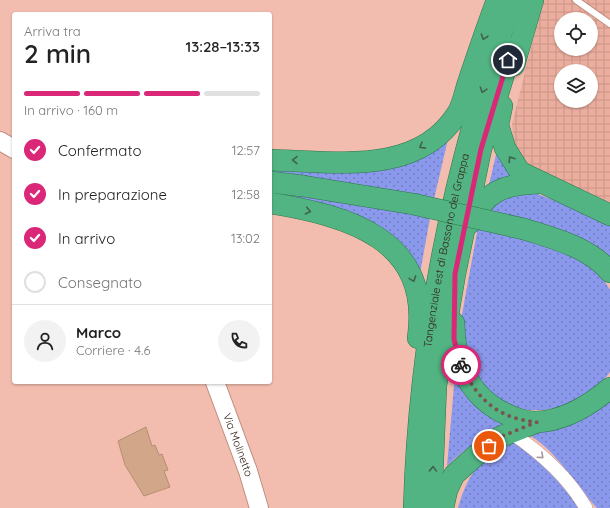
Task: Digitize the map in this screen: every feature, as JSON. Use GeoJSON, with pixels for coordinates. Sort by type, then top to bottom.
{"type":"FeatureCollection","features":[{"type":"Feature","properties":{"kind":"highway"},"geometry":{"type":"LineString","coordinates":[[272,160],[364,163],[396,158],[431,141],[445,130],[458,113],[497,0]]}},
{"type":"Feature","properties":{"kind":"highway","name":"Tangenziale est di Bassano del Grappa"},"geometry":{"type":"LineString","coordinates":[[414,508],[424,371],[440,266],[478,108],[513,0]]}},
{"type":"Feature","properties":{"kind":"highway","name":"Tangenziale est di Bassano del Grappa"},"geometry":{"type":"LineString","coordinates":[[431,508],[436,386],[455,274],[481,149],[527,0]]}},
{"type":"Feature","properties":{"kind":"highway"},"geometry":{"type":"LineString","coordinates":[[533,0],[498,125],[505,148],[520,172],[540,183],[610,215]]}},
{"type":"Feature","properties":{"kind":"highway"},"geometry":{"type":"LineString","coordinates":[[272,182],[413,204],[524,229],[560,240],[602,263],[610,272]]}},
{"type":"Feature","properties":{"kind":"highway"},"geometry":{"type":"LineString","coordinates":[[461,248],[471,222],[484,200],[500,189],[522,183],[540,183]]}},
{"type":"Feature","properties":{"kind":"highway"},"geometry":{"type":"LineString","coordinates":[[272,203],[326,215],[362,228],[383,240],[398,255],[410,271],[416,288],[419,330],[410,390],[403,508]]}},
{"type":"Feature","properties":{"kind":"highway"},"geometry":{"type":"LineString","coordinates":[[455,274],[454,339],[460,364],[470,385],[484,401],[499,411],[519,420],[537,422]]}},
{"type":"Feature","properties":{"kind":"highway"},"geometry":{"type":"LineString","coordinates":[[443,508],[447,490],[454,475],[474,457],[505,435],[537,422],[567,415],[592,403],[610,388]]}},
{"type":"Feature","properties":{"kind":"main road"},"geometry":{"type":"LineString","coordinates":[[0,141],[12,148]]}},
{"type":"Feature","properties":{"kind":"main road","name":"Via Molinetto"},"geometry":{"type":"LineString","coordinates":[[216,384],[248,471],[259,508]]}},
{"type":"Feature","properties":{"kind":"street"},"geometry":{"type":"LineString","coordinates":[[451,508],[451,501],[462,475],[478,454],[505,435],[530,446],[561,474],[586,508]]}},
{"type":"Feature","properties":{"kind":"lane"},"geometry":{"type":"LineString","coordinates":[[576,0],[610,24]]}},
{"type":"Feature","properties":{"kind":"shaded area"},"geometry":{"type":"Polygon","coordinates":[[[543,0],[610,0],[610,204],[564,186],[521,161],[513,141],[512,124],[543,0]]]}},
{"type":"Feature","properties":{"kind":"shaded area"},"geometry":{"type":"Polygon","coordinates":[[[449,135],[434,199],[272,174],[272,163],[342,166],[449,135]]]}},
{"type":"Feature","properties":{"kind":"shaded area"},"geometry":{"type":"Polygon","coordinates":[[[498,146],[520,179],[488,189],[498,146]]]}},
{"type":"Feature","properties":{"kind":"shaded area"},"geometry":{"type":"Polygon","coordinates":[[[272,189],[326,195],[430,218],[419,279],[399,248],[272,201],[272,189]]]}},
{"type":"Feature","properties":{"kind":"shaded area"},"geometry":{"type":"Polygon","coordinates":[[[532,192],[590,214],[610,226],[610,258],[598,248],[568,233],[536,222],[487,210],[493,200],[532,192]]]}},
{"type":"Feature","properties":{"kind":"shaded area"},"geometry":{"type":"Polygon","coordinates":[[[478,227],[554,248],[583,260],[602,277],[610,290],[610,372],[597,389],[567,406],[544,410],[525,410],[503,402],[484,387],[471,370],[461,320],[478,227]]]}},
{"type":"Feature","properties":{"kind":"shaded area"},"geometry":{"type":"Polygon","coordinates":[[[455,375],[464,394],[507,427],[475,443],[447,466],[455,375]]]}},
{"type":"Feature","properties":{"kind":"shaded area"},"geometry":{"type":"Polygon","coordinates":[[[610,397],[610,508],[597,508],[550,452],[531,436],[533,432],[610,397]]]}},
{"type":"Feature","properties":{"kind":"shaded area"},"geometry":{"type":"Polygon","coordinates":[[[508,440],[530,452],[540,460],[557,478],[579,508],[458,508],[466,485],[476,469],[508,440]]]}},
{"type":"Feature","properties":{"kind":"building"},"geometry":{"type":"Polygon","coordinates":[[[146,427],[152,446],[155,445],[159,455],[162,454],[168,470],[164,471],[170,487],[144,496],[125,465],[118,441],[146,427]]]}},
{"type":"Feature","properties":{"kind":"way so far"},"geometry":{"type":"LineString","coordinates":[[461,365],[470,385],[484,401],[499,411],[519,420],[537,422],[500,437],[489,446]]}},
{"type":"Feature","properties":{"kind":"route"},"geometry":{"type":"LineString","coordinates":[[461,365],[454,339],[455,274],[481,149],[508,60]]}}]}
